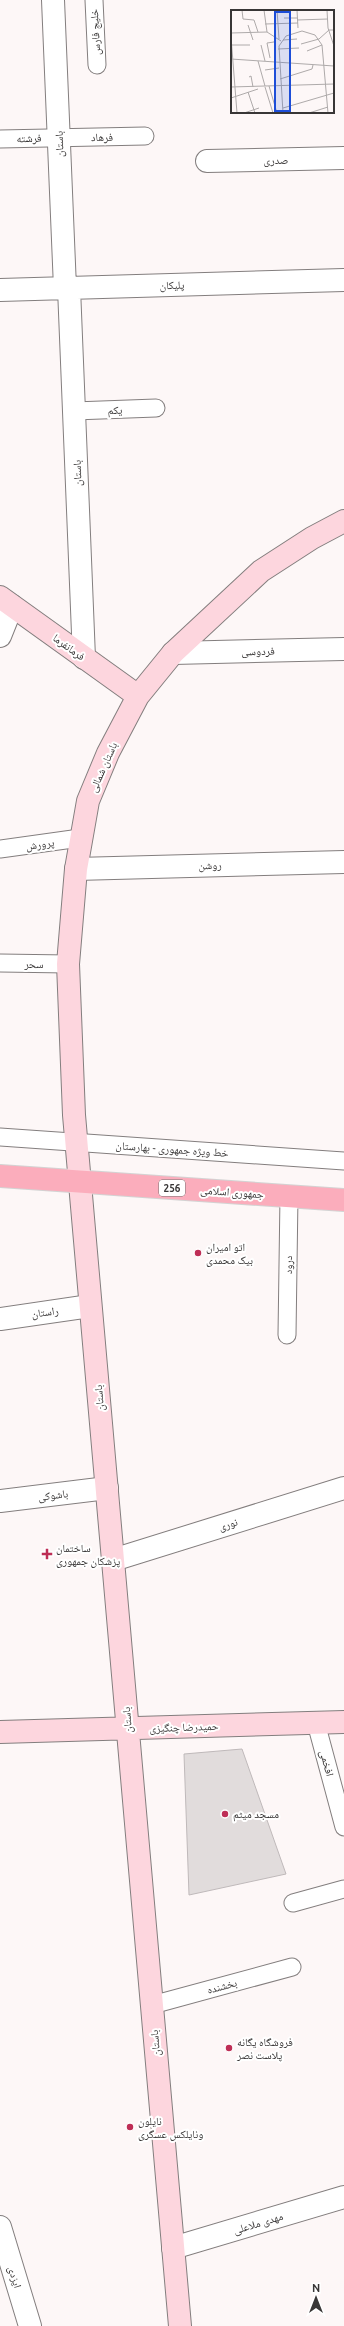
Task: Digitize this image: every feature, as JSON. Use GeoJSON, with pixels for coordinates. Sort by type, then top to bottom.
{"type":"FeatureCollection","features":[{"type":"Feature","properties":{"kind":"main road","name":"جمهوری اسلامی"},"geometry":{"type":"LineString","coordinates":[[0,1176],[344,1200]]}},
{"type":"Feature","properties":{"kind":"street","name":"باستان"},"geometry":{"type":"LineString","coordinates":[[53,0],[74,411],[84,658]]}},
{"type":"Feature","properties":{"kind":"street","name":"صدری"},"geometry":{"type":"LineString","coordinates":[[207,161],[344,158]]}},
{"type":"Feature","properties":{"kind":"street","name":"پلیکان"},"geometry":{"type":"LineString","coordinates":[[0,290],[344,280]]}},
{"type":"Feature","properties":{"kind":"street","name":"باستان شمالی"},"geometry":{"type":"LineString","coordinates":[[74,1115],[68,964],[76,869],[80,838],[88,801],[108,753],[138,696],[173,653],[261,571],[312,538],[344,521]]}},
{"type":"Feature","properties":{"kind":"street","name":"فرمانفرما"},"geometry":{"type":"LineString","coordinates":[[6,602],[138,696]]}},
{"type":"Feature","properties":{"kind":"street"},"geometry":{"type":"LineString","coordinates":[[0,636],[6,602]]}},
{"type":"Feature","properties":{"kind":"street","name":"فردوسی"},"geometry":{"type":"LineString","coordinates":[[173,653],[344,649]]}},
{"type":"Feature","properties":{"kind":"street","name":"روشن"},"geometry":{"type":"LineString","coordinates":[[76,869],[344,862]]}},
{"type":"Feature","properties":{"kind":"street","name":"باستان"},"geometry":{"type":"LineString","coordinates":[[74,1115],[180,2326]]}},
{"type":"Feature","properties":{"kind":"street","name":"راستان"},"geometry":{"type":"LineString","coordinates":[[0,1319],[90,1306]]}},
{"type":"Feature","properties":{"kind":"street","name":"باشوکی"},"geometry":{"type":"LineString","coordinates":[[0,1501],[106,1488]]}},
{"type":"Feature","properties":{"kind":"street","name":"نوری"},"geometry":{"type":"LineString","coordinates":[[113,1560],[344,1488]]}},
{"type":"Feature","properties":{"kind":"street","name":"حمیدرضا چنگیزی"},"geometry":{"type":"LineString","coordinates":[[0,1732],[344,1722]]}},
{"type":"Feature","properties":{"kind":"street","name":"مهدی ملاعلی"},"geometry":{"type":"LineString","coordinates":[[173,2248],[344,2198]]}},
{"type":"Feature","properties":{"kind":"street","name":"ایزدی"},"geometry":{"type":"LineString","coordinates":[[0,2227],[30,2326]]}},
{"type":"Feature","properties":{"kind":"lane","name":"خلیج فارس"},"geometry":{"type":"LineString","coordinates":[[94,0],[97,65]]}},
{"type":"Feature","properties":{"kind":"lane","name":"فرهاد"},"geometry":{"type":"LineString","coordinates":[[59,138],[145,136]]}},
{"type":"Feature","properties":{"kind":"lane","name":"فرشته"},"geometry":{"type":"LineString","coordinates":[[0,138],[59,138]]}},
{"type":"Feature","properties":{"kind":"lane","name":"یکم"},"geometry":{"type":"LineString","coordinates":[[74,411],[156,408]]}},
{"type":"Feature","properties":{"kind":"lane","name":"پرورش"},"geometry":{"type":"LineString","coordinates":[[0,849],[80,838]]}},
{"type":"Feature","properties":{"kind":"lane","name":"سحر"},"geometry":{"type":"LineString","coordinates":[[0,963],[68,964]]}},
{"type":"Feature","properties":{"kind":"lane","name":"خط ویژه جمهوری - بهارستان"},"geometry":{"type":"LineString","coordinates":[[0,1138],[344,1160]]}},
{"type":"Feature","properties":{"kind":"lane","name":"درود"},"geometry":{"type":"LineString","coordinates":[[287,1335],[289,1196]]}},
{"type":"Feature","properties":{"kind":"lane","name":"افخمی"},"geometry":{"type":"LineString","coordinates":[[316,1723],[344,1827]]}},
{"type":"Feature","properties":{"kind":"lane"},"geometry":{"type":"LineString","coordinates":[[293,1903],[344,1889]]}},
{"type":"Feature","properties":{"kind":"lane","name":"بخشنده"},"geometry":{"type":"LineString","coordinates":[[152,2005],[292,1967]]}},
{"type":"Feature","properties":{"kind":"building","name":"مسجد میثم"},"geometry":{"type":"Polygon","coordinates":[[[242,1749],[286,1874],[189,1895],[184,1754],[242,1749]]]}},
{"type":"Feature","properties":{"kind":"place","name":"اتو امیران بیک محمدی"},"geometry":{"type":"Point","coordinates":[198,1253]}},
{"type":"Feature","properties":{"kind":"place","name":"ساختمان پزشکان جمهوری"},"geometry":{"type":"Point","coordinates":[47,1554]}},
{"type":"Feature","properties":{"kind":"place","name":"مسجد میثم"},"geometry":{"type":"Point","coordinates":[225,1814]}},
{"type":"Feature","properties":{"kind":"place","name":"فروشگاه یگانه پلاست نصر"},"geometry":{"type":"Point","coordinates":[229,2048]}},
{"type":"Feature","properties":{"kind":"place","name":"نایلون ونایلکس عسگری"},"geometry":{"type":"Point","coordinates":[130,2127]}}]}
